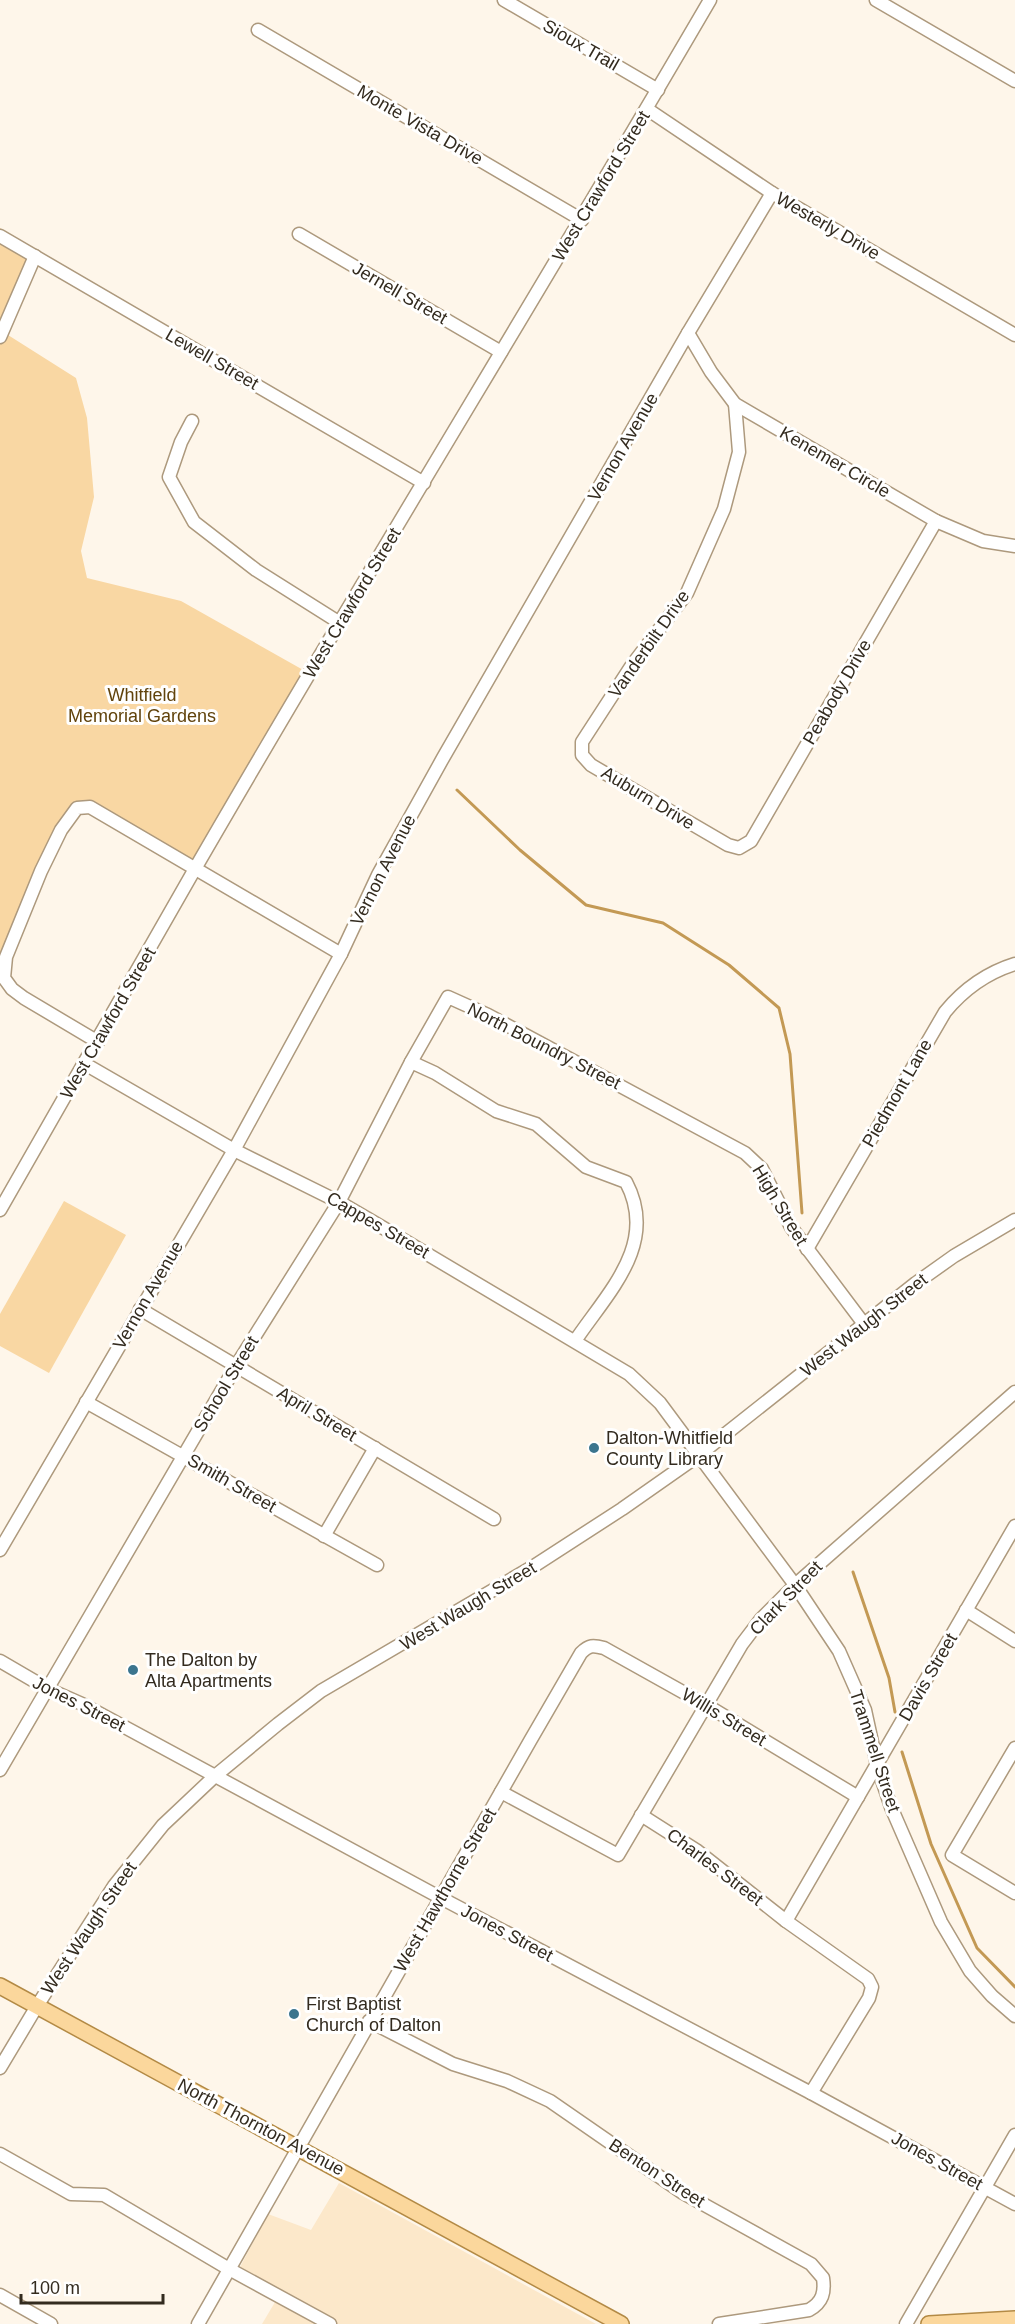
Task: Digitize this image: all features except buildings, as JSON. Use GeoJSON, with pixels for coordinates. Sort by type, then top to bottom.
{"type":"FeatureCollection","features":[{"type":"Feature","properties":{"kind":"main road","name":"North Thornton Avenue"},"geometry":{"type":"LineString","coordinates":[[0,1986],[621,2324]]}},
{"type":"Feature","properties":{"kind":"main road"},"geometry":{"type":"LineString","coordinates":[[929,2324],[1015,2319]]}},
{"type":"Feature","properties":{"kind":"street","name":"Sioux Trail"},"geometry":{"type":"LineString","coordinates":[[504,0],[657,90]]}},
{"type":"Feature","properties":{"kind":"street","name":"West Crawford Street"},"geometry":{"type":"LineString","coordinates":[[0,1210],[195,869],[501,352],[582,220],[710,0]]}},
{"type":"Feature","properties":{"kind":"street"},"geometry":{"type":"LineString","coordinates":[[876,0],[1015,81]]}},
{"type":"Feature","properties":{"kind":"street","name":"Monte Vista Drive"},"geometry":{"type":"LineString","coordinates":[[258,30],[582,220]]}},
{"type":"Feature","properties":{"kind":"street","name":"Westerly Drive"},"geometry":{"type":"LineString","coordinates":[[647,109],[772,194],[1015,335]]}},
{"type":"Feature","properties":{"kind":"street","name":"Vernon Avenue"},"geometry":{"type":"LineString","coordinates":[[0,1550],[234,1150],[341,954],[378,875],[688,333],[772,194]]}},
{"type":"Feature","properties":{"kind":"street","name":"Jernell Street"},"geometry":{"type":"LineString","coordinates":[[299,234],[501,352]]}},
{"type":"Feature","properties":{"kind":"street","name":"Lewell Street"},"geometry":{"type":"LineString","coordinates":[[0,236],[424,483]]}},
{"type":"Feature","properties":{"kind":"street"},"geometry":{"type":"LineString","coordinates":[[0,337],[35,256]]}},
{"type":"Feature","properties":{"kind":"street","name":"Kenemer Circle"},"geometry":{"type":"LineString","coordinates":[[688,333],[711,372],[735,404],[936,521],[983,541],[1015,546]]}},
{"type":"Feature","properties":{"kind":"street","name":"Vanderbilt Drive"},"geometry":{"type":"LineString","coordinates":[[582,742],[632,665],[687,593],[724,509],[739,452],[735,404]]}},
{"type":"Feature","properties":{"kind":"street"},"geometry":{"type":"LineString","coordinates":[[192,421],[169,477],[194,522],[256,570],[340,623]]}},
{"type":"Feature","properties":{"kind":"street","name":"Peabody Drive"},"geometry":{"type":"LineString","coordinates":[[728,845],[739,848],[751,842],[936,521]]}},
{"type":"Feature","properties":{"kind":"street","name":"Auburn Drive"},"geometry":{"type":"LineString","coordinates":[[582,742],[582,755],[591,765],[728,845]]}},
{"type":"Feature","properties":{"kind":"street"},"geometry":{"type":"LineString","coordinates":[[98,1042],[24,998],[12,989],[4,978],[6,957],[41,871],[61,830],[77,808],[90,807],[341,954]]}},
{"type":"Feature","properties":{"kind":"street","name":"Piedmont Lane"},"geometry":{"type":"LineString","coordinates":[[807,1249],[945,1011],[958,996],[984,977],[1015,964]]}},
{"type":"Feature","properties":{"kind":"street","name":"School Street"},"geometry":{"type":"LineString","coordinates":[[0,1770],[236,1366],[339,1202],[411,1062],[448,997]]}},
{"type":"Feature","properties":{"kind":"street","name":"North Boundry Street"},"geometry":{"type":"LineString","coordinates":[[448,997],[488,1015],[640,1096]]}},
{"type":"Feature","properties":{"kind":"street"},"geometry":{"type":"LineString","coordinates":[[411,1062],[435,1073],[496,1111],[536,1124],[586,1167],[626,1182],[631,1191],[638,1221],[634,1249],[623,1271],[575,1341]]}},
{"type":"Feature","properties":{"kind":"street","name":"Cappes Street"},"geometry":{"type":"LineString","coordinates":[[85,1064],[234,1150],[339,1202],[575,1341],[629,1374],[660,1403]]}},
{"type":"Feature","properties":{"kind":"street","name":"High Street"},"geometry":{"type":"LineString","coordinates":[[640,1096],[745,1153],[762,1169],[783,1214],[864,1324]]}},
{"type":"Feature","properties":{"kind":"street","name":"West Waugh Street"},"geometry":{"type":"LineString","coordinates":[[0,2068],[114,1886],[163,1825],[215,1776],[321,1692],[534,1566],[699,1455],[954,1256],[1015,1220]]}},
{"type":"Feature","properties":{"kind":"street","name":"April Street"},"geometry":{"type":"LineString","coordinates":[[140,1309],[494,1519]]}},
{"type":"Feature","properties":{"kind":"street","name":"Clark Street"},"geometry":{"type":"LineString","coordinates":[[501,1792],[618,1855],[742,1644],[760,1619],[795,1585],[1015,1392]]}},
{"type":"Feature","properties":{"kind":"street","name":"Smith Street"},"geometry":{"type":"LineString","coordinates":[[86,1402],[377,1565]]}},
{"type":"Feature","properties":{"kind":"street","name":"Trammell Street"},"geometry":{"type":"LineString","coordinates":[[660,1403],[795,1585],[839,1651],[865,1710],[878,1765],[902,1833],[941,1922],[970,1971],[992,1996],[1015,2016]]}},
{"type":"Feature","properties":{"kind":"street"},"geometry":{"type":"LineString","coordinates":[[324,1536],[375,1448]]}},
{"type":"Feature","properties":{"kind":"street","name":"Davis Street"},"geometry":{"type":"LineString","coordinates":[[786,1921],[1015,1526]]}},
{"type":"Feature","properties":{"kind":"street"},"geometry":{"type":"LineString","coordinates":[[966,1610],[1015,1641]]}},
{"type":"Feature","properties":{"kind":"street","name":"Willis Street"},"geometry":{"type":"LineString","coordinates":[[588,1647],[594,1645],[604,1648],[706,1705],[858,1797]]}},
{"type":"Feature","properties":{"kind":"street","name":"West Hawthorne Street"},"geometry":{"type":"LineString","coordinates":[[198,2324],[369,2021],[581,1653],[588,1647]]}},
{"type":"Feature","properties":{"kind":"street","name":"Jones Street"},"geometry":{"type":"LineString","coordinates":[[0,1661],[48,1689],[82,1704],[441,1898],[811,2092],[1015,2204]]}},
{"type":"Feature","properties":{"kind":"street"},"geometry":{"type":"LineString","coordinates":[[1013,1758],[952,1855],[1015,1893]]}},
{"type":"Feature","properties":{"kind":"street","name":"Charles Street"},"geometry":{"type":"LineString","coordinates":[[641,1815],[696,1850],[786,1921],[868,1978],[872,1987],[869,1998],[811,2092]]}},
{"type":"Feature","properties":{"kind":"street","name":"Benton Street"},"geometry":{"type":"LineString","coordinates":[[369,2021],[453,2064],[507,2081],[550,2101],[666,2182],[811,2264],[823,2278],[823,2295],[820,2301],[809,2310],[719,2324]]}},
{"type":"Feature","properties":{"kind":"street"},"geometry":{"type":"LineString","coordinates":[[906,2324],[1015,2134]]}},
{"type":"Feature","properties":{"kind":"street"},"geometry":{"type":"LineString","coordinates":[[0,2154],[71,2194],[104,2195],[229,2269],[330,2324]]}},
{"type":"Feature","properties":{"kind":"street"},"geometry":{"type":"LineString","coordinates":[[0,2295],[51,2324]]}},
{"type":"Feature","properties":{"kind":"shaded area"},"geometry":{"type":"Polygon","coordinates":[[[339,2183],[596,2324],[262,2324],[281,2292],[239,2269],[268,2214],[311,2230],[339,2183]]]}},
{"type":"Feature","properties":{"kind":"green space","name":"Whitfield Memorial Gardens"},"geometry":{"type":"Polygon","coordinates":[[[0,228],[41,252],[8,335],[76,378],[87,418],[94,497],[81,551],[87,578],[181,601],[305,671],[194,862],[100,806],[79,802],[69,810],[2,953],[0,952],[0,228]]]}},
{"type":"Feature","properties":{"kind":"green space"},"geometry":{"type":"Polygon","coordinates":[[[64,1201],[126,1235],[49,1373],[0,1346],[0,1314],[64,1201]]]}},
{"type":"Feature","properties":{"kind":"waterway"},"geometry":{"type":"LineString","coordinates":[[457,790],[520,850],[586,905],[663,923],[729,965],[779,1008],[790,1054],[802,1213]]}},
{"type":"Feature","properties":{"kind":"waterway"},"geometry":{"type":"LineString","coordinates":[[853,1572],[889,1678],[895,1712]]}},
{"type":"Feature","properties":{"kind":"waterway"},"geometry":{"type":"LineString","coordinates":[[902,1752],[931,1844],[977,1948],[1015,1987]]}},
{"type":"Feature","properties":{"kind":"place","name":"Dalton-Whitfield County Library"},"geometry":{"type":"Point","coordinates":[594,1448]}},
{"type":"Feature","properties":{"kind":"place","name":"The Dalton by Alta Apartments"},"geometry":{"type":"Point","coordinates":[133,1670]}},
{"type":"Feature","properties":{"kind":"place","name":"First Baptist Church of Dalton"},"geometry":{"type":"Point","coordinates":[294,2014]}}]}
